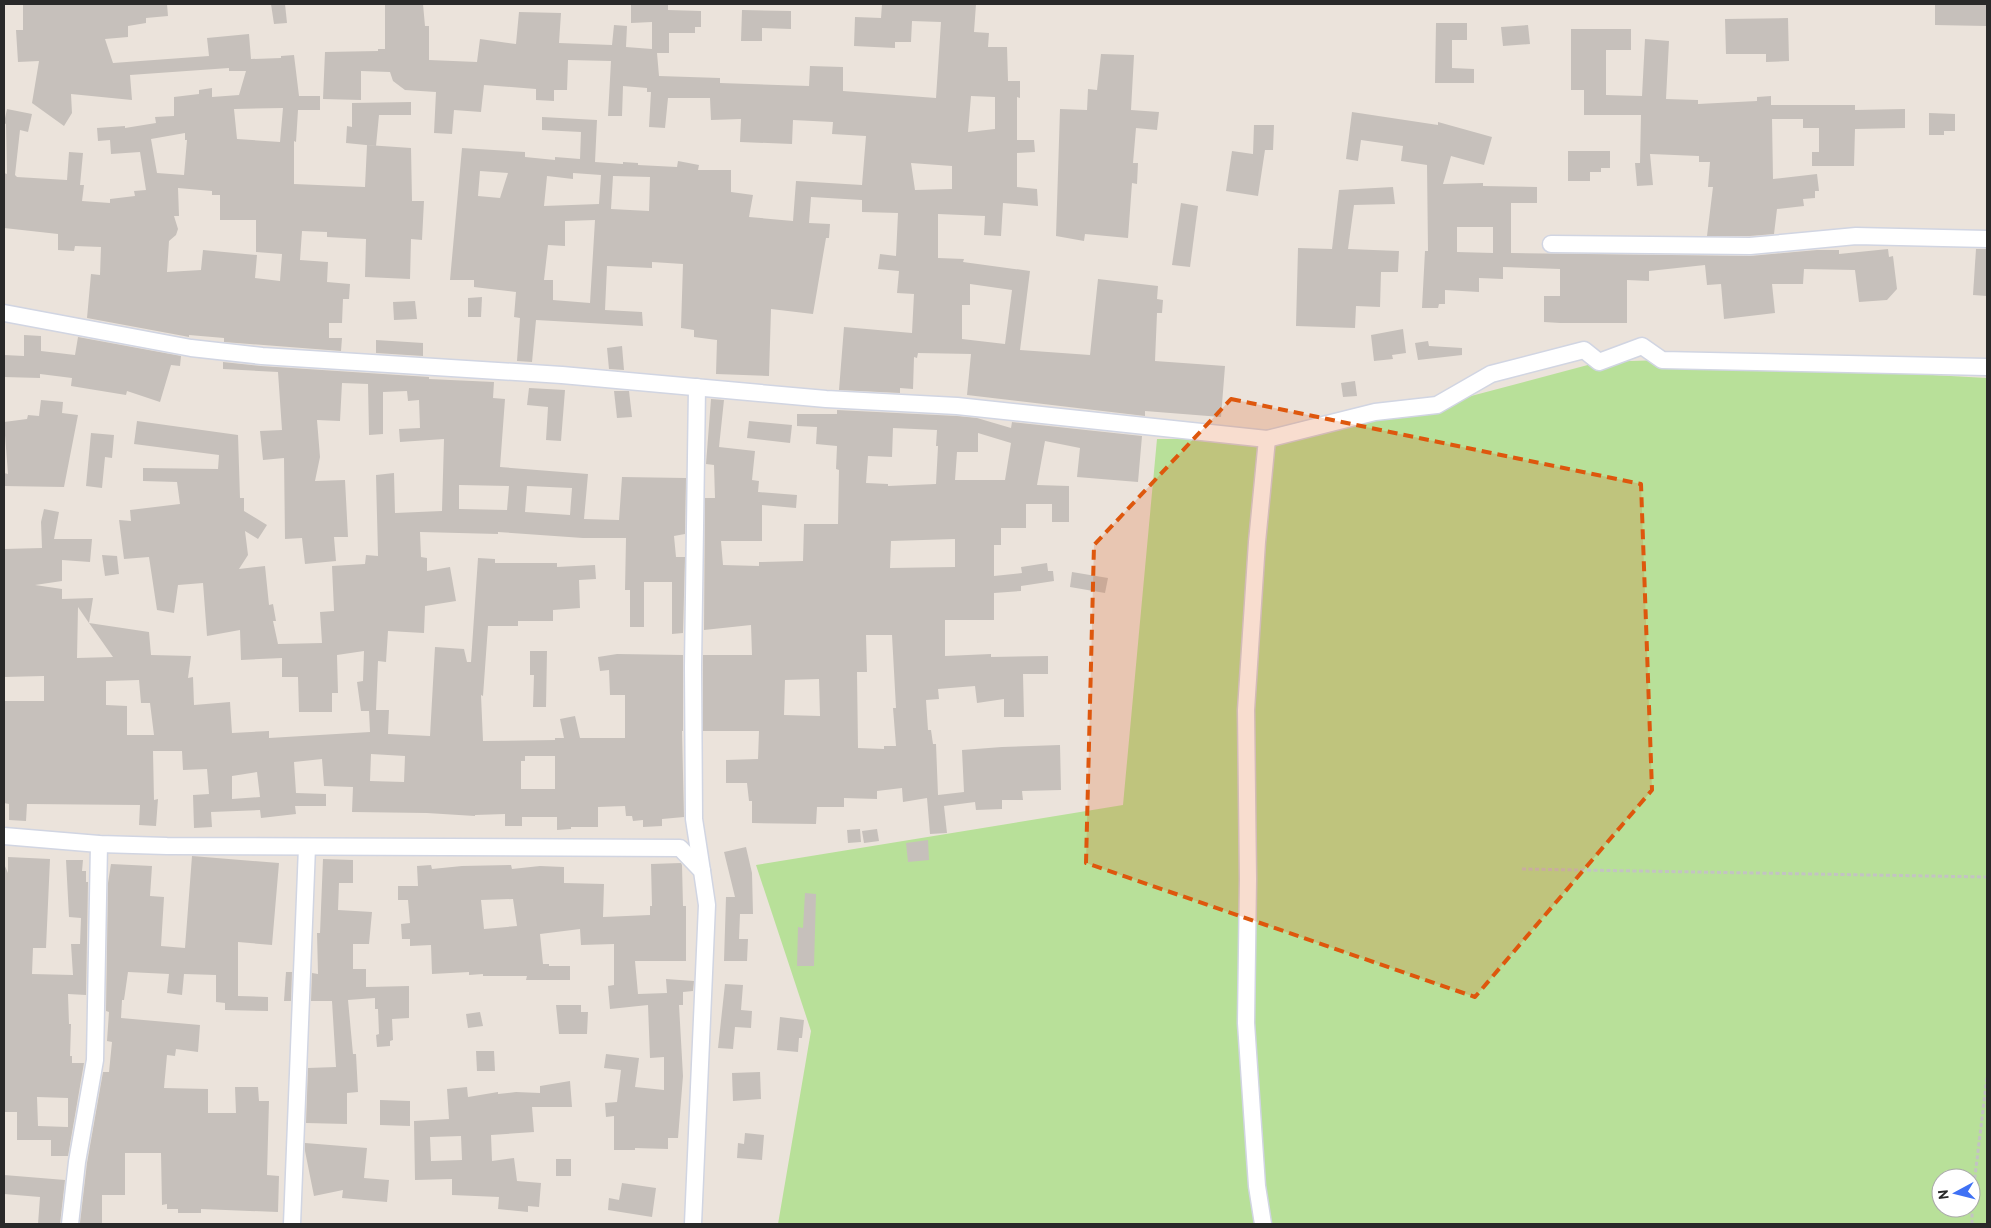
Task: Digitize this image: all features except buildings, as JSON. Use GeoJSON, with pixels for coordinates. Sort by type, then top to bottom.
{"type":"FeatureCollection","features":[{"type":"Feature","properties":{"kind":"street"},"geometry":{"type":"LineString","coordinates":[[1551,244],[1750,246],[1856,236],[1987,239]]}},
{"type":"Feature","properties":{"kind":"street"},"geometry":{"type":"LineString","coordinates":[[4,313],[191,348],[262,356],[543,374],[835,400],[957,406],[1267,439],[1376,412],[1437,405],[1491,374],[1584,350],[1599,362],[1642,346],[1662,360],[1987,367]]}},
{"type":"Feature","properties":{"kind":"street"},"geometry":{"type":"LineString","coordinates":[[693,1224],[707,905],[694,819],[693,667],[697,387]]}},
{"type":"Feature","properties":{"kind":"street"},"geometry":{"type":"LineString","coordinates":[[1263,1224],[1257,1186],[1246,1023],[1248,879],[1246,710],[1257,542],[1267,439]]}},
{"type":"Feature","properties":{"kind":"street"},"geometry":{"type":"LineString","coordinates":[[4,836],[99,844],[167,846],[680,848],[702,871]]}},
{"type":"Feature","properties":{"kind":"street"},"geometry":{"type":"LineString","coordinates":[[70,1224],[77,1162],[94,1060],[99,844]]}},
{"type":"Feature","properties":{"kind":"street"},"geometry":{"type":"LineString","coordinates":[[292,1224],[308,846]]}},
{"type":"Feature","properties":{"kind":"path"},"geometry":{"type":"LineString","coordinates":[[1522,869],[1987,877]]}},
{"type":"Feature","properties":{"kind":"path"},"geometry":{"type":"LineString","coordinates":[[1972,1224],[1972,1201],[1987,1077]]}},
{"type":"Feature","properties":{"kind":"highlighted area"},"geometry":{"type":"Polygon","coordinates":[[[1231,399],[1641,484],[1652,790],[1475,997],[1086,863],[1094,545],[1231,399]]]}},
{"type":"Feature","properties":{"kind":"green space"},"geometry":{"type":"Polygon","coordinates":[[[1663,360],[1987,378],[1987,1224],[778,1224],[811,1031],[756,865],[1123,805],[1157,439],[1267,439],[1437,405],[1599,362],[1663,360]]]}}]}
